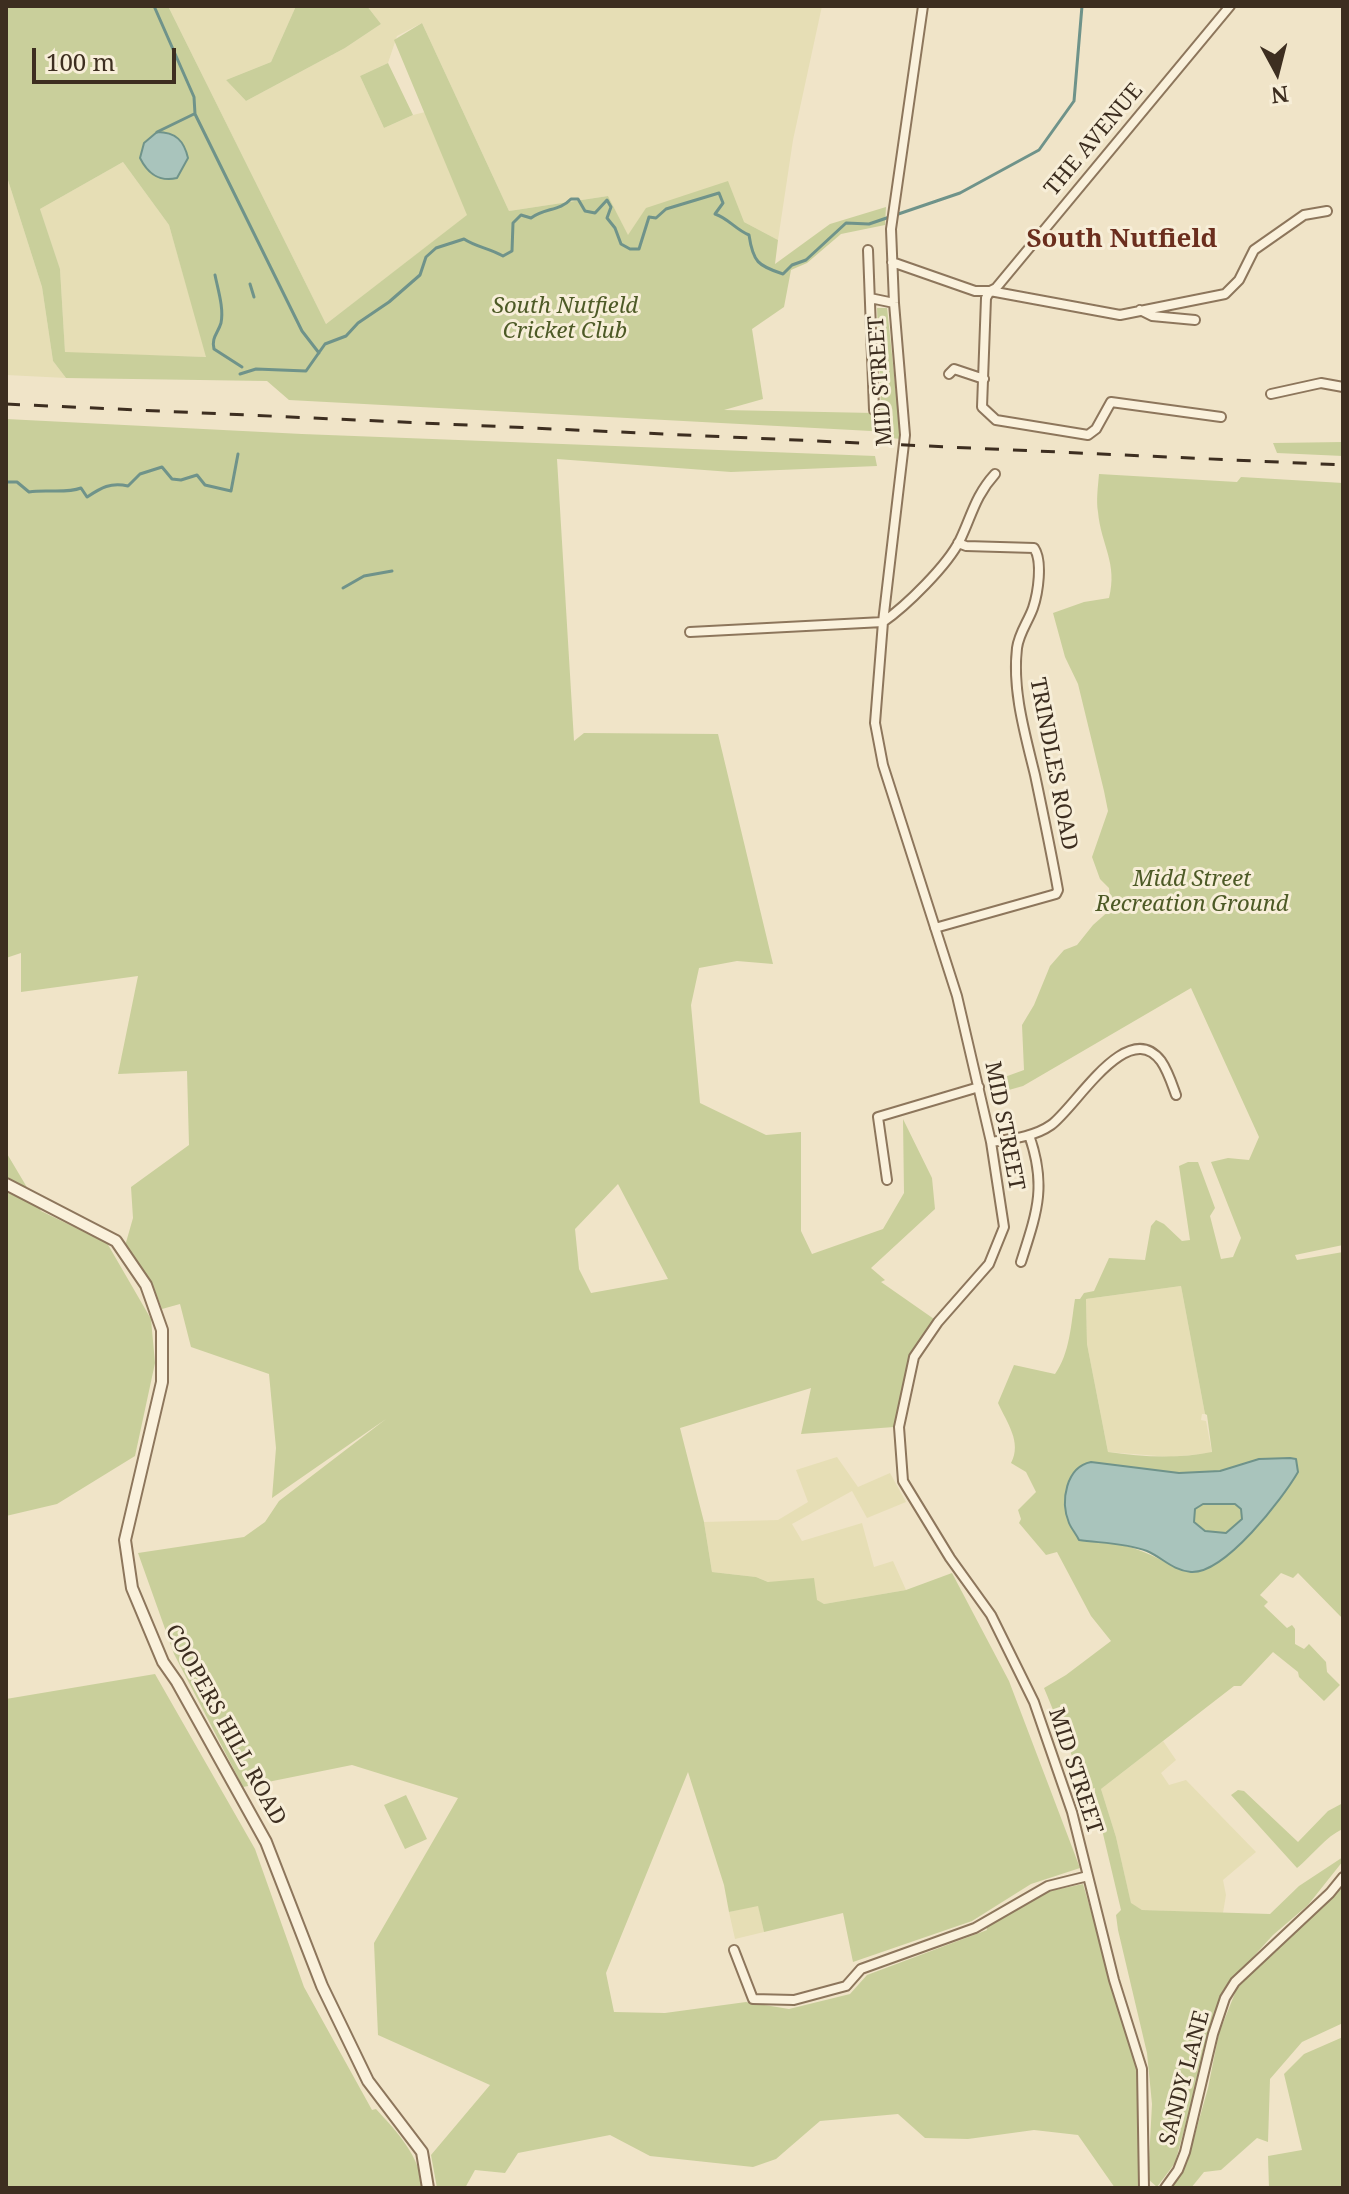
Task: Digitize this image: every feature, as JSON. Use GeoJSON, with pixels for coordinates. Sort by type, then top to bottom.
{"type":"FeatureCollection","features":[{"type":"Feature","properties":{"kind":"street","name":"MID STREET"},"geometry":{"type":"LineString","coordinates":[[923,6],[891,229],[905,435],[883,622],[875,723],[883,765],[958,999],[991,1142],[1004,1227],[989,1264],[938,1322],[914,1357],[899,1427],[903,1481],[991,1615],[1029,1692],[1072,1812],[1114,1980],[1142,2069],[1144,2188]]}},
{"type":"Feature","properties":{"kind":"street","name":"THE AVENUE"},"geometry":{"type":"LineString","coordinates":[[990,291],[1000,283],[1230,6]]}},
{"type":"Feature","properties":{"kind":"street"},"geometry":{"type":"LineString","coordinates":[[892,262],[975,291],[990,291],[1120,315],[1225,294],[1239,280],[1254,250],[1304,215],[1327,211]]}},
{"type":"Feature","properties":{"kind":"street"},"geometry":{"type":"LineString","coordinates":[[868,250],[874,410]]}},
{"type":"Feature","properties":{"kind":"street"},"geometry":{"type":"LineString","coordinates":[[990,291],[986,298],[982,407],[996,420],[1088,435],[1096,429],[1111,402],[1221,417]]}},
{"type":"Feature","properties":{"kind":"street"},"geometry":{"type":"LineString","coordinates":[[870,298],[894,303]]}},
{"type":"Feature","properties":{"kind":"street"},"geometry":{"type":"LineString","coordinates":[[1140,310],[1152,316],[1195,320]]}},
{"type":"Feature","properties":{"kind":"street"},"geometry":{"type":"LineString","coordinates":[[949,374],[954,369],[984,379]]}},
{"type":"Feature","properties":{"kind":"street"},"geometry":{"type":"LineString","coordinates":[[1271,394],[1321,383],[1343,387]]}},
{"type":"Feature","properties":{"kind":"street"},"geometry":{"type":"LineString","coordinates":[[690,632],[883,622],[899,611],[919,590],[958,543],[980,491],[995,474]]}},
{"type":"Feature","properties":{"kind":"street","name":"TRINDLES ROAD"},"geometry":{"type":"LineString","coordinates":[[935,928],[1056,894],[1058,890],[1020,713],[1017,678],[1017,648],[1033,608],[1038,554],[1034,548],[966,546],[958,543]]}},
{"type":"Feature","properties":{"kind":"street"},"geometry":{"type":"LineString","coordinates":[[991,1142],[1043,1130],[1063,1115],[1112,1060],[1124,1051],[1137,1049],[1155,1055],[1163,1064],[1176,1095]]}},
{"type":"Feature","properties":{"kind":"street"},"geometry":{"type":"LineString","coordinates":[[887,1180],[878,1117],[979,1087]]}},
{"type":"Feature","properties":{"kind":"street"},"geometry":{"type":"LineString","coordinates":[[1021,1262],[1040,1192],[1037,1162],[1029,1135]]}},
{"type":"Feature","properties":{"kind":"street","name":"COOPERS HILL ROAD"},"geometry":{"type":"LineString","coordinates":[[6,1184],[116,1241],[146,1285],[162,1330],[162,1382],[125,1540],[132,1588],[163,1662],[266,1842],[322,1986],[368,2081],[422,2152],[428,2188]]}},
{"type":"Feature","properties":{"kind":"street"},"geometry":{"type":"LineString","coordinates":[[734,1950],[753,1999],[794,2000],[846,1986],[861,1969],[975,1928],[1048,1886],[1088,1876]]}},
{"type":"Feature","properties":{"kind":"street","name":"SANDY LANE"},"geometry":{"type":"LineString","coordinates":[[1165,2188],[1178,2170],[1185,2152],[1213,2034],[1225,1998],[1235,1982],[1343,1877]]}},
{"type":"Feature","properties":{"kind":"shaded area"},"geometry":{"type":"Polygon","coordinates":[[[168,6],[296,6],[271,62],[226,80],[246,101],[345,48],[381,24],[367,6],[822,6],[793,140],[778,240],[744,222],[628,236],[608,196],[509,211],[422,23],[397,36],[388,63],[360,76],[384,128],[425,112],[468,215],[326,324],[168,6]]]}},
{"type":"Feature","properties":{"kind":"shaded area"},"geometry":{"type":"Polygon","coordinates":[[[123,162],[169,225],[207,357],[65,353],[60,269],[40,209],[123,162]]]}},
{"type":"Feature","properties":{"kind":"shaded area"},"geometry":{"type":"Polygon","coordinates":[[[6,174],[42,287],[53,361],[66,378],[6,375],[6,174]]]}},
{"type":"Feature","properties":{"kind":"shaded area"},"geometry":{"type":"Polygon","coordinates":[[[1181,1286],[1205,1414],[1202,1414],[1201,1420],[1206,1421],[1212,1453],[1170,1457],[1108,1452],[1087,1344],[1086,1299],[1181,1286]]]}},
{"type":"Feature","properties":{"kind":"shaded area"},"geometry":{"type":"Polygon","coordinates":[[[837,1457],[858,1487],[890,1473],[906,1502],[867,1518],[852,1491],[792,1524],[802,1541],[862,1523],[874,1567],[893,1561],[906,1590],[824,1604],[756,1577],[712,1572],[704,1522],[778,1520],[808,1502],[796,1470],[837,1457]]]}},
{"type":"Feature","properties":{"kind":"shaded area"},"geometry":{"type":"Polygon","coordinates":[[[1163,1741],[1176,1760],[1161,1773],[1169,1785],[1186,1780],[1256,1852],[1223,1880],[1226,1895],[1223,1913],[1142,1910],[1131,1904],[1101,1789],[1163,1741]]]}},
{"type":"Feature","properties":{"kind":"shaded area"},"geometry":{"type":"Polygon","coordinates":[[[758,1905],[764,1932],[735,1939],[729,1912],[758,1905]]]}},
{"type":"Feature","properties":{"kind":"green space","name":"South Nutfield Cricket Club"},"geometry":{"type":"Polygon","coordinates":[[[6,6],[168,6],[326,324],[467,215],[394,40],[422,23],[509,211],[608,196],[628,235],[646,208],[728,181],[744,222],[778,240],[775,264],[830,224],[886,207],[885,225],[841,234],[807,263],[791,270],[784,307],[752,329],[763,399],[724,410],[874,413],[881,408],[877,308],[887,308],[901,439],[891,438],[890,432],[289,400],[267,381],[66,378],[53,361],[42,287],[6,174],[6,6]],[[123,162],[40,209],[60,269],[65,352],[206,357],[169,225],[123,162]]]}},
{"type":"Feature","properties":{"kind":"green space"},"geometry":{"type":"Polygon","coordinates":[[[296,6],[367,6],[381,24],[345,48],[246,101],[226,80],[271,62],[296,6]]]}},
{"type":"Feature","properties":{"kind":"green space"},"geometry":{"type":"Polygon","coordinates":[[[388,63],[413,115],[384,128],[360,76],[388,63]]]}},
{"type":"Feature","properties":{"kind":"green space"},"geometry":{"type":"Polygon","coordinates":[[[6,419],[875,456],[877,466],[731,472],[557,459],[574,741],[584,733],[718,734],[773,964],[737,961],[699,968],[691,1005],[700,1103],[766,1135],[801,1132],[801,1231],[812,1254],[883,1229],[904,1193],[903,1119],[932,1178],[935,1209],[871,1268],[885,1280],[881,1282],[934,1319],[910,1355],[894,1427],[801,1434],[811,1388],[680,1428],[704,1522],[712,1572],[756,1577],[768,1582],[814,1578],[817,1600],[824,1604],[906,1590],[952,1573],[1009,1681],[1080,1868],[1031,1884],[972,1921],[853,1962],[843,1913],[764,1932],[758,1906],[729,1912],[724,1885],[688,1772],[606,1973],[614,2012],[665,2013],[746,2002],[789,2009],[850,1994],[867,1975],[987,1930],[986,1925],[1041,1893],[1083,1884],[1139,2075],[1141,2188],[1115,2188],[1078,2135],[1034,2130],[968,2139],[925,2138],[898,2114],[820,2121],[776,2159],[753,2167],[650,2156],[610,2135],[518,2153],[505,2173],[475,2170],[465,2188],[437,2188],[431,2155],[490,2085],[378,2035],[374,1943],[458,1798],[352,1765],[243,1787],[174,1654],[138,1553],[244,1537],[265,1522],[279,1501],[386,1419],[272,1498],[276,1448],[269,1374],[191,1347],[180,1304],[162,1309],[153,1286],[125,1246],[133,1218],[131,1187],[189,1145],[187,1071],[118,1074],[138,976],[21,992],[21,953],[6,958],[6,419]],[[618,1184],[575,1229],[579,1269],[591,1293],[668,1279],[618,1184]]]}},
{"type":"Feature","properties":{"kind":"green space"},"geometry":{"type":"Polygon","coordinates":[[[1343,442],[1343,456],[1277,453],[1273,443],[1343,442]]]}},
{"type":"Feature","properties":{"kind":"green space","name":"Midd Street Recreation Ground"},"geometry":{"type":"Polygon","coordinates":[[[1099,474],[1237,482],[1241,477],[1343,483],[1343,1245],[1295,1255],[1297,1260],[1343,1252],[1343,1619],[1298,1573],[1293,1578],[1281,1573],[1260,1595],[1268,1602],[1264,1606],[1287,1628],[1292,1625],[1295,1629],[1295,1644],[1304,1649],[1309,1644],[1326,1662],[1327,1672],[1340,1685],[1324,1701],[1299,1677],[1298,1672],[1273,1652],[1241,1686],[1234,1686],[1101,1789],[1131,1903],[1142,1910],[1270,1914],[1299,1886],[1343,1857],[1343,1861],[1308,1905],[1273,1935],[1223,1990],[1175,2163],[1157,2187],[1148,2179],[1152,2104],[1147,2053],[1118,1930],[1116,1915],[1121,1910],[1095,1800],[1095,1788],[1086,1790],[1044,1688],[1111,1641],[1091,1616],[1057,1552],[1046,1555],[1019,1523],[1018,1510],[1036,1492],[1026,1472],[1011,1463],[1014,1440],[998,1403],[1014,1365],[1055,1374],[1067,1348],[1075,1299],[1094,1291],[1109,1258],[1145,1260],[1151,1226],[1156,1220],[1182,1241],[1190,1240],[1179,1166],[1198,1162],[1215,1208],[1210,1216],[1221,1259],[1233,1257],[1241,1238],[1211,1162],[1228,1158],[1249,1160],[1259,1137],[1191,988],[1023,1086],[991,1095],[988,1083],[1024,1070],[1022,1025],[1050,966],[1064,950],[1077,945],[1111,909],[1109,888],[1100,879],[1092,857],[1108,811],[1078,684],[1065,657],[1053,613],[1084,602],[1109,598],[1112,574],[1098,512],[1099,474]],[[1181,1286],[1086,1299],[1087,1344],[1108,1452],[1186,1456],[1212,1452],[1181,1286]],[[1259,1459],[1220,1471],[1179,1473],[1091,1462],[1126,1546],[1195,1572],[1295,1478],[1259,1459]]]}},
{"type":"Feature","properties":{"kind":"green space"},"geometry":{"type":"Polygon","coordinates":[[[6,1152],[41,1211],[107,1243],[151,1319],[155,1363],[135,1456],[57,1504],[6,1516],[6,1152]]]}},
{"type":"Feature","properties":{"kind":"green space"},"geometry":{"type":"Polygon","coordinates":[[[1203,1504],[1235,1504],[1241,1509],[1242,1519],[1226,1533],[1205,1531],[1194,1522],[1195,1509],[1203,1504]]]}},
{"type":"Feature","properties":{"kind":"green space"},"geometry":{"type":"Polygon","coordinates":[[[155,1674],[255,1849],[304,1987],[372,2110],[376,2109],[384,2118],[412,2155],[423,2188],[6,2188],[6,1699],[155,1674]]]}},
{"type":"Feature","properties":{"kind":"green space"},"geometry":{"type":"Polygon","coordinates":[[[1238,1790],[1244,1791],[1298,1842],[1328,1811],[1343,1803],[1343,1829],[1325,1841],[1297,1868],[1231,1795],[1238,1790]]]}},
{"type":"Feature","properties":{"kind":"green space"},"geometry":{"type":"Polygon","coordinates":[[[406,1795],[427,1839],[405,1849],[384,1805],[406,1795]]]}},
{"type":"Feature","properties":{"kind":"green space"},"geometry":{"type":"Polygon","coordinates":[[[1343,1885],[1343,2023],[1302,2042],[1270,2079],[1268,2142],[1257,2138],[1221,2170],[1204,2172],[1191,2188],[1172,2188],[1187,2163],[1208,2088],[1219,2033],[1237,1988],[1263,1959],[1343,1885]]]}},
{"type":"Feature","properties":{"kind":"green space"},"geometry":{"type":"Polygon","coordinates":[[[1343,2037],[1343,2188],[1269,2188],[1268,2156],[1302,2150],[1284,2074],[1304,2054],[1343,2037]]]}},
{"type":"Feature","properties":{"kind":"water"},"geometry":{"type":"Polygon","coordinates":[[[157,132],[174,136],[184,147],[188,158],[177,178],[155,176],[140,158],[144,143],[157,132]]]}},
{"type":"Feature","properties":{"kind":"water"},"geometry":{"type":"Polygon","coordinates":[[[1259,1459],[1296,1459],[1298,1472],[1252,1532],[1220,1561],[1205,1569],[1184,1571],[1139,1548],[1079,1540],[1066,1514],[1067,1486],[1076,1471],[1091,1462],[1179,1473],[1220,1471],[1259,1459]],[[1203,1504],[1195,1509],[1194,1522],[1205,1531],[1226,1533],[1242,1519],[1241,1509],[1235,1504],[1203,1504]]]}},
{"type":"Feature","properties":{"kind":"waterway"},"geometry":{"type":"LineString","coordinates":[[154,6],[194,97],[195,114],[302,331],[319,353]]}},
{"type":"Feature","properties":{"kind":"waterway"},"geometry":{"type":"LineString","coordinates":[[240,374],[256,369],[306,371],[325,344],[346,336],[420,275],[426,257],[436,248],[464,239],[503,256],[512,251],[513,223],[521,215],[531,218],[562,206],[571,199],[578,199],[585,211],[595,213],[607,200],[611,207],[607,218],[621,244],[630,249],[639,249],[649,217],[656,218],[666,209],[719,193],[723,203],[715,214],[749,235],[758,262],[783,274],[792,265],[806,260],[846,223],[869,224],[960,193],[1039,150],[1074,101],[1082,6]]}},
{"type":"Feature","properties":{"kind":"waterway"},"geometry":{"type":"LineString","coordinates":[[157,132],[194,114]]}},
{"type":"Feature","properties":{"kind":"waterway"},"geometry":{"type":"LineString","coordinates":[[215,275],[222,317],[214,339],[214,349],[242,367]]}},
{"type":"Feature","properties":{"kind":"waterway"},"geometry":{"type":"LineString","coordinates":[[250,284],[254,297]]}},
{"type":"Feature","properties":{"kind":"waterway"},"geometry":{"type":"LineString","coordinates":[[6,482],[17,482],[29,492],[81,488],[87,497],[106,487],[128,486],[140,474],[162,467],[172,479],[181,480],[197,475],[205,485],[231,491],[238,454]]}},
{"type":"Feature","properties":{"kind":"waterway"},"geometry":{"type":"LineString","coordinates":[[343,588],[364,576],[392,571]]}},
{"type":"Feature","properties":{"kind":"railway"},"geometry":{"type":"LineString","coordinates":[[6,404],[1343,465]]}},
{"type":"Feature","properties":{"kind":"district","name":"South Nutfield"},"geometry":{"type":"Point","coordinates":[1122,240]}}]}
